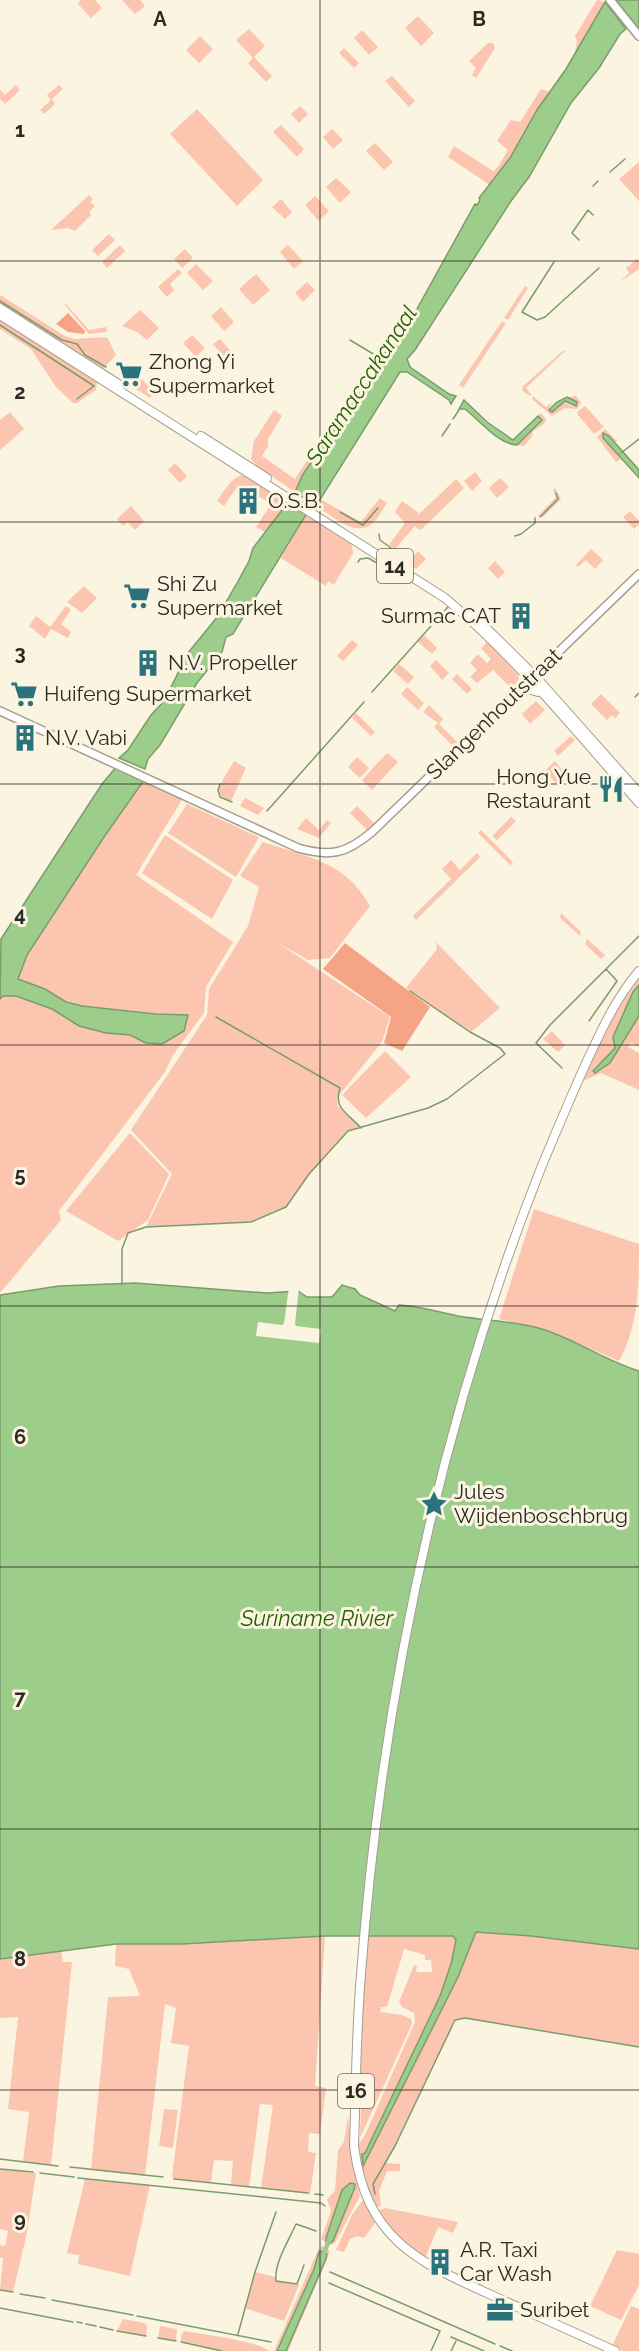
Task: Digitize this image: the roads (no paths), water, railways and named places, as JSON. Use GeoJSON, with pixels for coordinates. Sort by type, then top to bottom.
{"type":"FeatureCollection","features":[{"type":"Feature","properties":{"kind":"main road","name":"14"},"geometry":{"type":"LineString","coordinates":[[0,308],[238,463]]}},
{"type":"Feature","properties":{"kind":"main road","name":"14"},"geometry":{"type":"LineString","coordinates":[[0,315],[463,607],[499,639],[639,793]]}},
{"type":"Feature","properties":{"kind":"main road","name":"14"},"geometry":{"type":"LineString","coordinates":[[533,678],[555,707],[639,803]]}},
{"type":"Feature","properties":{"kind":"main road"},"geometry":{"type":"LineString","coordinates":[[511,699],[524,690],[532,689],[555,707]]}},
{"type":"Feature","properties":{"kind":"main road","name":"16"},"geometry":{"type":"LineString","coordinates":[[615,2351],[443,2274],[412,2255],[383,2225],[364,2193],[357,2172],[354,2146],[360,1988],[376,1823],[397,1680],[437,1491],[477,1352],[516,1234],[556,1131],[617,1000],[639,971]]}},
{"type":"Feature","properties":{"kind":"street"},"geometry":{"type":"LineString","coordinates":[[610,0],[639,36]]}},
{"type":"Feature","properties":{"kind":"street","name":"Slangenhoutstraat"},"geometry":{"type":"LineString","coordinates":[[0,711],[298,848],[325,854],[348,850],[372,832],[639,574]]}},
{"type":"Feature","properties":{"kind":"water"},"geometry":{"type":"Polygon","coordinates":[[[616,0],[639,0],[639,29],[616,0]]]}},
{"type":"Feature","properties":{"kind":"water"},"geometry":{"type":"Polygon","coordinates":[[[605,2],[626,29],[620,34],[599,68],[571,103],[529,177],[407,359],[410,367],[449,394],[456,396],[451,404],[449,400],[407,372],[400,372],[316,506],[295,492],[303,474],[380,365],[379,360],[382,354],[390,350],[413,316],[475,204],[477,205],[479,198],[510,158],[537,110],[566,69],[605,2]]]}},
{"type":"Feature","properties":{"kind":"water"},"geometry":{"type":"Polygon","coordinates":[[[567,397],[577,402],[576,406],[565,401],[552,412],[549,410],[557,402],[567,397]]]}},
{"type":"Feature","properties":{"kind":"water"},"geometry":{"type":"Polygon","coordinates":[[[464,400],[487,422],[513,440],[538,416],[542,420],[517,445],[510,444],[489,431],[465,409],[459,409],[464,400]]]}},
{"type":"Feature","properties":{"kind":"water"},"geometry":{"type":"Polygon","coordinates":[[[603,433],[609,436],[639,470],[639,478],[603,438],[603,433]]]}},
{"type":"Feature","properties":{"kind":"water"},"geometry":{"type":"Polygon","coordinates":[[[289,501],[307,513],[233,634],[226,637],[222,652],[197,683],[160,745],[148,759],[145,769],[119,758],[128,750],[151,715],[164,701],[188,653],[218,616],[249,561],[253,548],[289,501]]]}},
{"type":"Feature","properties":{"kind":"water"},"geometry":{"type":"Polygon","coordinates":[[[117,766],[147,776],[27,955],[18,979],[45,989],[66,1002],[82,1006],[188,1015],[184,1031],[162,1044],[146,1043],[130,1035],[106,1033],[79,1026],[52,1009],[16,996],[3,996],[0,999],[1,939],[102,784],[117,766]]]}},
{"type":"Feature","properties":{"kind":"water"},"geometry":{"type":"Polygon","coordinates":[[[639,985],[639,1016],[610,1063],[595,1073],[593,1071],[615,1048],[613,1037],[633,992],[639,985]]]}},
{"type":"Feature","properties":{"kind":"water","name":"Suriname Rivier"},"geometry":{"type":"Polygon","coordinates":[[[135,1283],[267,1293],[298,1291],[307,1297],[332,1297],[342,1285],[355,1289],[360,1295],[395,1311],[399,1305],[545,1330],[639,1371],[639,1949],[476,1932],[458,1977],[363,2166],[362,2154],[365,2153],[440,1996],[451,1964],[456,1940],[453,1936],[325,1936],[182,1944],[116,1944],[0,1959],[0,1295],[59,1286],[135,1283]]]}},
{"type":"Feature","properties":{"kind":"water"},"geometry":{"type":"Polygon","coordinates":[[[350,2183],[355,2184],[355,2187],[333,2241],[326,2243],[342,2190],[350,2183]]]}},
{"type":"Feature","properties":{"kind":"water"},"geometry":{"type":"Polygon","coordinates":[[[323,2251],[327,2254],[326,2259],[286,2351],[277,2351],[314,2269],[319,2252],[323,2251]]]}},
{"type":"Feature","properties":{"kind":"waterway"},"geometry":{"type":"LineString","coordinates":[[610,172],[625,159]]}},
{"type":"Feature","properties":{"kind":"waterway"},"geometry":{"type":"LineString","coordinates":[[593,186],[598,181]]}},
{"type":"Feature","properties":{"kind":"waterway"},"geometry":{"type":"LineString","coordinates":[[579,240],[572,233],[588,210],[593,215]]}},
{"type":"Feature","properties":{"kind":"waterway"},"geometry":{"type":"LineString","coordinates":[[554,262],[522,312],[537,320],[545,317],[599,268]]}},
{"type":"Feature","properties":{"kind":"waterway"},"geometry":{"type":"LineString","coordinates":[[0,301],[62,340],[77,344],[85,355],[106,367]]}},
{"type":"Feature","properties":{"kind":"waterway"},"geometry":{"type":"LineString","coordinates":[[0,325],[94,386],[77,399]]}},
{"type":"Feature","properties":{"kind":"waterway","name":"Saramaccakanaal"},"geometry":{"type":"LineString","coordinates":[[350,340],[380,358]]}},
{"type":"Feature","properties":{"kind":"waterway"},"geometry":{"type":"LineString","coordinates":[[453,419],[459,410]]}},
{"type":"Feature","properties":{"kind":"waterway"},"geometry":{"type":"LineString","coordinates":[[442,436],[450,424]]}},
{"type":"Feature","properties":{"kind":"waterway"},"geometry":{"type":"LineString","coordinates":[[621,453],[639,439]]}},
{"type":"Feature","properties":{"kind":"waterway"},"geometry":{"type":"LineString","coordinates":[[540,517],[558,499],[556,493]]}},
{"type":"Feature","properties":{"kind":"waterway"},"geometry":{"type":"LineString","coordinates":[[340,512],[363,525],[378,508]]}},
{"type":"Feature","properties":{"kind":"waterway"},"geometry":{"type":"LineString","coordinates":[[515,536],[535,523],[535,518]]}},
{"type":"Feature","properties":{"kind":"waterway"},"geometry":{"type":"LineString","coordinates":[[379,534],[380,540],[395,551]]}},
{"type":"Feature","properties":{"kind":"waterway"},"geometry":{"type":"LineString","coordinates":[[358,562],[360,559],[368,558],[386,568]]}},
{"type":"Feature","properties":{"kind":"waterway"},"geometry":{"type":"LineString","coordinates":[[372,692],[448,607]]}},
{"type":"Feature","properties":{"kind":"waterway"},"geometry":{"type":"LineString","coordinates":[[635,697],[639,693]]}},
{"type":"Feature","properties":{"kind":"waterway"},"geometry":{"type":"LineString","coordinates":[[267,811],[364,702]]}},
{"type":"Feature","properties":{"kind":"waterway"},"geometry":{"type":"LineString","coordinates":[[220,784],[218,790],[220,797],[232,802]]}},
{"type":"Feature","properties":{"kind":"waterway"},"geometry":{"type":"LineString","coordinates":[[606,969],[639,936]]}},
{"type":"Feature","properties":{"kind":"waterway"},"geometry":{"type":"LineString","coordinates":[[562,1068],[536,1043],[550,1025],[606,969],[617,981],[589,1021]]}},
{"type":"Feature","properties":{"kind":"waterway"},"geometry":{"type":"LineString","coordinates":[[410,991],[470,1032]]}},
{"type":"Feature","properties":{"kind":"waterway"},"geometry":{"type":"LineString","coordinates":[[216,1017],[340,1088],[338,1095],[340,1106],[361,1128]]}},
{"type":"Feature","properties":{"kind":"waterway"},"geometry":{"type":"LineString","coordinates":[[122,1284],[122,1249],[128,1233],[146,1227],[251,1222],[286,1207],[309,1174],[348,1131],[428,1108],[447,1099],[505,1054],[500,1048],[470,1032]]}},
{"type":"Feature","properties":{"kind":"waterway"},"geometry":{"type":"LineString","coordinates":[[375,2194],[373,2184],[395,2146],[455,2020],[465,2018],[639,2047]]}},
{"type":"Feature","properties":{"kind":"waterway"},"geometry":{"type":"LineString","coordinates":[[0,2159],[58,2166]]}},
{"type":"Feature","properties":{"kind":"waterway"},"geometry":{"type":"LineString","coordinates":[[70,2167],[163,2177]]}},
{"type":"Feature","properties":{"kind":"waterway"},"geometry":{"type":"LineString","coordinates":[[0,2169],[33,2172]]}},
{"type":"Feature","properties":{"kind":"waterway"},"geometry":{"type":"LineString","coordinates":[[40,2173],[74,2177]]}},
{"type":"Feature","properties":{"kind":"waterway"},"geometry":{"type":"LineString","coordinates":[[78,2178],[321,2203],[325,2206]]}},
{"type":"Feature","properties":{"kind":"waterway"},"geometry":{"type":"LineString","coordinates":[[174,2179],[308,2193]]}},
{"type":"Feature","properties":{"kind":"waterway"},"geometry":{"type":"LineString","coordinates":[[315,2194],[323,2195]]}},
{"type":"Feature","properties":{"kind":"waterway"},"geometry":{"type":"LineString","coordinates":[[238,2334],[255,2272],[276,2212]]}},
{"type":"Feature","properties":{"kind":"waterway"},"geometry":{"type":"LineString","coordinates":[[304,2265],[297,2284],[276,2281],[277,2267],[296,2224],[316,2231]]}},
{"type":"Feature","properties":{"kind":"waterway"},"geometry":{"type":"LineString","coordinates":[[323,2255],[330,2238]]}},
{"type":"Feature","properties":{"kind":"waterway"},"geometry":{"type":"LineString","coordinates":[[330,2272],[495,2344]]}},
{"type":"Feature","properties":{"kind":"waterway"},"geometry":{"type":"LineString","coordinates":[[329,2283],[440,2331],[431,2351]]}},
{"type":"Feature","properties":{"kind":"waterway"},"geometry":{"type":"LineString","coordinates":[[0,2290],[13,2292]]}},
{"type":"Feature","properties":{"kind":"waterway"},"geometry":{"type":"LineString","coordinates":[[20,2294],[45,2298]]}},
{"type":"Feature","properties":{"kind":"waterway"},"geometry":{"type":"LineString","coordinates":[[52,2300],[133,2315]]}},
{"type":"Feature","properties":{"kind":"waterway"},"geometry":{"type":"LineString","coordinates":[[0,2308],[73,2322]]}},
{"type":"Feature","properties":{"kind":"waterway"},"geometry":{"type":"LineString","coordinates":[[137,2316],[271,2342]]}},
{"type":"Feature","properties":{"kind":"waterway"},"geometry":{"type":"LineString","coordinates":[[77,2322],[82,2323]]}},
{"type":"Feature","properties":{"kind":"waterway"},"geometry":{"type":"LineString","coordinates":[[86,2324],[96,2326]]}},
{"type":"Feature","properties":{"kind":"waterway"},"geometry":{"type":"LineString","coordinates":[[100,2327],[113,2330]]}},
{"type":"Feature","properties":{"kind":"waterway"},"geometry":{"type":"LineString","coordinates":[[117,2331],[146,2336]]}},
{"type":"Feature","properties":{"kind":"waterway"},"geometry":{"type":"LineString","coordinates":[[451,2337],[484,2351]]}},
{"type":"Feature","properties":{"kind":"waterway"},"geometry":{"type":"LineString","coordinates":[[158,2338],[176,2341]]}},
{"type":"Feature","properties":{"kind":"waterway"},"geometry":{"type":"LineString","coordinates":[[451,2351],[456,2341]]}},
{"type":"Feature","properties":{"kind":"waterway"},"geometry":{"type":"LineString","coordinates":[[181,2342],[222,2351]]}},
{"type":"Feature","properties":{"kind":"waterway"},"geometry":{"type":"LineString","coordinates":[[500,2346],[512,2351]]}},
{"type":"Feature","properties":{"kind":"place","name":"Zhong Yi Supermarket"},"geometry":{"type":"Point","coordinates":[129,374]}},
{"type":"Feature","properties":{"kind":"place","name":"O.S.B."},"geometry":{"type":"Point","coordinates":[248,501]}},
{"type":"Feature","properties":{"kind":"place","name":"Shi Zu Supermarket"},"geometry":{"type":"Point","coordinates":[137,596]}},
{"type":"Feature","properties":{"kind":"place","name":"Surmac CAT"},"geometry":{"type":"Point","coordinates":[521,616]}},
{"type":"Feature","properties":{"kind":"place","name":"N.V. Propeller"},"geometry":{"type":"Point","coordinates":[148,663]}},
{"type":"Feature","properties":{"kind":"place","name":"Huifeng Supermarket"},"geometry":{"type":"Point","coordinates":[24,694]}},
{"type":"Feature","properties":{"kind":"place","name":"N.V. Vabi"},"geometry":{"type":"Point","coordinates":[25,738]}},
{"type":"Feature","properties":{"kind":"place","name":"Hong Yue Restaurant"},"geometry":{"type":"Point","coordinates":[611,789]}},
{"type":"Feature","properties":{"kind":"place","name":"Jules Wijdenboschbrug"},"geometry":{"type":"Point","coordinates":[434,1504]}},
{"type":"Feature","properties":{"kind":"place","name":"A.R. Taxi Car Wash"},"geometry":{"type":"Point","coordinates":[440,2262]}},
{"type":"Feature","properties":{"kind":"place","name":"Suribet"},"geometry":{"type":"Point","coordinates":[500,2310]}}]}
